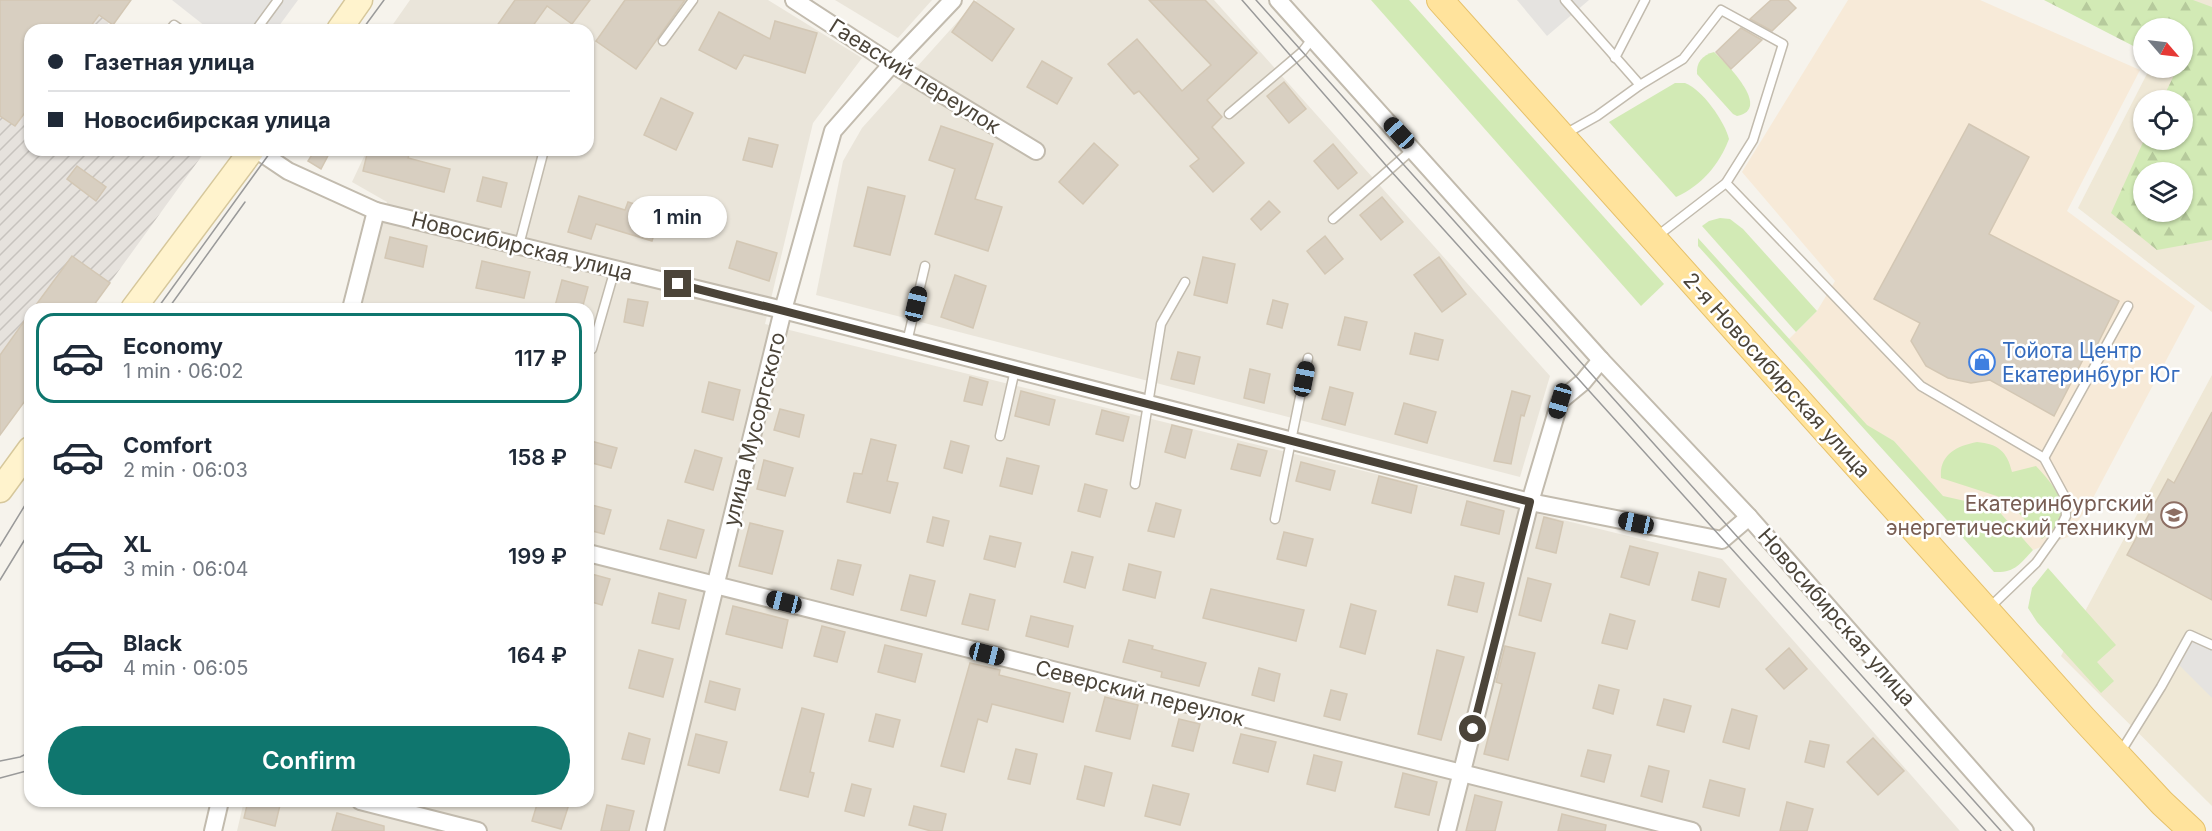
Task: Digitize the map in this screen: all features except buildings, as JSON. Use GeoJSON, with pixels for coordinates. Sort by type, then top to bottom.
{"type":"FeatureCollection","features":[{"type":"Feature","properties":{"kind":"main road"},"geometry":{"type":"LineString","coordinates":[[343,24],[360,0]]}},
{"type":"Feature","properties":{"kind":"main road","name":"2-я Новосибирская улица"},"geometry":{"type":"LineString","coordinates":[[1440,0],[2118,756],[2192,831]]}},
{"type":"Feature","properties":{"kind":"main road"},"geometry":{"type":"LineString","coordinates":[[137,303],[248,156]]}},
{"type":"Feature","properties":{"kind":"main road"},"geometry":{"type":"LineString","coordinates":[[0,490],[24,457]]}},
{"type":"Feature","properties":{"kind":"main road","name":"2-я Новосибирская улица"},"geometry":{"type":"LineString","coordinates":[[2162,803],[2184,831]]}},
{"type":"Feature","properties":{"kind":"street","name":"Гаевский переулок"},"geometry":{"type":"LineString","coordinates":[[794,0],[892,64],[1036,151]]}},
{"type":"Feature","properties":{"kind":"street","name":"улица Мусоргского"},"geometry":{"type":"LineString","coordinates":[[655,831],[783,310],[833,131],[953,0]]}},
{"type":"Feature","properties":{"kind":"street"},"geometry":{"type":"LineString","coordinates":[[1278,0],[1601,360],[1749,517]]}},
{"type":"Feature","properties":{"kind":"street","name":"Новосибирская улица"},"geometry":{"type":"LineString","coordinates":[[266,156],[288,171],[376,211],[783,310],[1530,502],[1722,540],[1749,517],[2025,831]]}},
{"type":"Feature","properties":{"kind":"street"},"geometry":{"type":"LineString","coordinates":[[353,303],[376,211]]}},
{"type":"Feature","properties":{"kind":"street"},"geometry":{"type":"LineString","coordinates":[[1447,831],[1530,502],[1560,401],[1583,382],[1601,360]]}},
{"type":"Feature","properties":{"kind":"street","name":"Северский переулок"},"geometry":{"type":"LineString","coordinates":[[594,554],[1692,831]]}},
{"type":"Feature","properties":{"kind":"street"},"geometry":{"type":"LineString","coordinates":[[213,831],[219,807]]}},
{"type":"Feature","properties":{"kind":"street"},"geometry":{"type":"LineString","coordinates":[[384,807],[478,831]]}},
{"type":"Feature","properties":{"kind":"lane"},"geometry":{"type":"LineString","coordinates":[[260,24],[278,0]]}},
{"type":"Feature","properties":{"kind":"lane"},"geometry":{"type":"LineString","coordinates":[[663,41],[693,0]]}},
{"type":"Feature","properties":{"kind":"lane"},"geometry":{"type":"LineString","coordinates":[[1565,0],[1640,85]]}},
{"type":"Feature","properties":{"kind":"lane"},"geometry":{"type":"LineString","coordinates":[[1615,58],[1645,0]]}},
{"type":"Feature","properties":{"kind":"lane"},"geometry":{"type":"LineString","coordinates":[[1560,136],[1597,116],[1640,85],[1683,59],[1722,10],[1782,44],[1754,140],[1726,183],[1653,240]]}},
{"type":"Feature","properties":{"kind":"lane"},"geometry":{"type":"LineString","coordinates":[[1229,114],[1302,52],[1312,39]]}},
{"type":"Feature","properties":{"kind":"lane"},"geometry":{"type":"LineString","coordinates":[[1333,219],[1413,148]]}},
{"type":"Feature","properties":{"kind":"lane"},"geometry":{"type":"LineString","coordinates":[[519,245],[542,156]]}},
{"type":"Feature","properties":{"kind":"lane"},"geometry":{"type":"LineString","coordinates":[[1726,183],[1921,386],[2044,458],[2065,497],[2066,516],[2058,532],[2036,562],[1988,609]]}},
{"type":"Feature","properties":{"kind":"lane"},"geometry":{"type":"LineString","coordinates":[[907,342],[925,266]]}},
{"type":"Feature","properties":{"kind":"lane"},"geometry":{"type":"LineString","coordinates":[[594,342],[615,269]]}},
{"type":"Feature","properties":{"kind":"lane"},"geometry":{"type":"LineString","coordinates":[[1135,484],[1161,324],[1185,282]]}},
{"type":"Feature","properties":{"kind":"lane"},"geometry":{"type":"LineString","coordinates":[[2044,458],[2128,306]]}},
{"type":"Feature","properties":{"kind":"lane"},"geometry":{"type":"LineString","coordinates":[[1275,519],[1308,358]]}},
{"type":"Feature","properties":{"kind":"lane"},"geometry":{"type":"LineString","coordinates":[[1000,436],[1015,370]]}},
{"type":"Feature","properties":{"kind":"lane"},"geometry":{"type":"LineString","coordinates":[[2118,756],[2190,635],[2212,645]]}},
{"type":"Feature","properties":{"kind":"shaded area"},"geometry":{"type":"Polygon","coordinates":[[[0,0],[126,0],[108,24],[24,24],[24,156],[202,156],[95,303],[24,303],[24,402],[0,435],[0,0]]]}},
{"type":"Feature","properties":{"kind":"shaded area"},"geometry":{"type":"Polygon","coordinates":[[[172,0],[298,0],[280,24],[202,24],[172,0]]]}},
{"type":"Feature","properties":{"kind":"shaded area"},"geometry":{"type":"Polygon","coordinates":[[[410,0],[768,0],[862,58],[813,123],[765,324],[1722,559],[1960,831],[237,831],[243,807],[594,807],[594,303],[362,303],[387,202],[352,182],[364,156],[594,156],[594,24],[393,24],[410,0]]]}},
{"type":"Feature","properties":{"kind":"shaded area"},"geometry":{"type":"Polygon","coordinates":[[[835,0],[932,0],[898,38],[835,0]]]}},
{"type":"Feature","properties":{"kind":"shaded area"},"geometry":{"type":"Polygon","coordinates":[[[977,0],[1214,0],[1550,376],[1520,477],[816,295],[843,161],[862,128],[977,0]]]}},
{"type":"Feature","properties":{"kind":"shaded area"},"geometry":{"type":"Polygon","coordinates":[[[1517,0],[1589,0],[1547,36],[1517,0]]]}},
{"type":"Feature","properties":{"kind":"shaded area"},"geometry":{"type":"Polygon","coordinates":[[[1848,0],[1980,0],[2133,67],[2133,78],[2136,78],[2067,211],[2195,306],[2093,498],[2068,537],[2033,550],[1996,508],[1943,497],[1894,441],[1867,426],[1789,339],[1817,311],[1835,281],[1742,172],[1848,0]]]}},
{"type":"Feature","properties":{"kind":"shaded area"},"geometry":{"type":"Polygon","coordinates":[[[2185,0],[2212,0],[2212,312],[2078,208],[2133,101],[2133,150],[2193,150],[2193,90],[2139,90],[2145,78],[2193,78],[2193,18],[2184,18],[2185,0]]]}},
{"type":"Feature","properties":{"kind":"shaded area","name":"Екатеринбургский энергетический техникум"},"geometry":{"type":"Polygon","coordinates":[[[2212,375],[2212,806],[2061,656],[2212,375]]]}},
{"type":"Feature","properties":{"kind":"shaded area"},"geometry":{"type":"Polygon","coordinates":[[[2191,635],[2212,645],[2212,698],[2175,661],[2191,635]]]}},
{"type":"Feature","properties":{"kind":"green space"},"geometry":{"type":"Polygon","coordinates":[[[1371,0],[1409,0],[1664,284],[1641,306],[1371,0]]]}},
{"type":"Feature","properties":{"kind":"green space"},"geometry":{"type":"Polygon","coordinates":[[[2044,0],[2193,0],[2212,7],[2212,240],[2157,250],[2111,213],[2133,164],[2133,222],[2193,222],[2193,162],[2134,162],[2139,150],[2193,150],[2193,90],[2167,90],[2173,78],[2193,78],[2193,18],[2133,18],[2133,46],[2044,0]]]}},
{"type":"Feature","properties":{"kind":"green space"},"geometry":{"type":"Polygon","coordinates":[[[1714,52],[1743,85],[1750,104],[1747,112],[1737,116],[1733,114],[1697,74],[1701,60],[1714,52]]]}},
{"type":"Feature","properties":{"kind":"green space"},"geometry":{"type":"Polygon","coordinates":[[[1675,83],[1692,86],[1705,99],[1718,115],[1729,139],[1715,166],[1694,187],[1676,197],[1609,122],[1675,83]]]}},
{"type":"Feature","properties":{"kind":"green space"},"geometry":{"type":"Polygon","coordinates":[[[1720,218],[1730,219],[1743,229],[1817,311],[1796,332],[1702,226],[1720,218]]]}},
{"type":"Feature","properties":{"kind":"green space"},"geometry":{"type":"Polygon","coordinates":[[[1698,238],[1867,425],[1894,441],[1943,496],[1996,508],[2033,550],[2016,567],[2007,571],[1994,572],[1698,246],[1698,238]]]}},
{"type":"Feature","properties":{"kind":"green space"},"geometry":{"type":"Polygon","coordinates":[[[1977,442],[2000,450],[2007,459],[2012,472],[2036,466],[2052,484],[2061,502],[2062,511],[2053,529],[2042,539],[2006,499],[1941,478],[1943,463],[1950,453],[1962,446],[1977,442]]]}},
{"type":"Feature","properties":{"kind":"green space"},"geometry":{"type":"Polygon","coordinates":[[[2048,568],[2116,645],[2097,662],[2114,681],[2101,693],[2037,622],[2028,608],[2032,588],[2048,568]]]}},
{"type":"Feature","properties":{"kind":"tram line"},"geometry":{"type":"LineString","coordinates":[[366,24],[384,0]]}},
{"type":"Feature","properties":{"kind":"tram line"},"geometry":{"type":"LineString","coordinates":[[1242,0],[1390,170],[1986,831]]}},
{"type":"Feature","properties":{"kind":"tram line"},"geometry":{"type":"LineString","coordinates":[[1256,0],[2001,831]]}},
{"type":"Feature","properties":{"kind":"tram line"},"geometry":{"type":"LineString","coordinates":[[161,303],[268,156]]}},
{"type":"Feature","properties":{"kind":"tram line"},"geometry":{"type":"LineString","coordinates":[[172,303],[245,202]]}},
{"type":"Feature","properties":{"kind":"tram line"},"geometry":{"type":"LineString","coordinates":[[0,546],[24,507]]}},
{"type":"Feature","properties":{"kind":"tram line"},"geometry":{"type":"LineString","coordinates":[[0,580],[24,541]]}},
{"type":"Feature","properties":{"kind":"tram line"},"geometry":{"type":"LineString","coordinates":[[0,761],[24,755]]}},
{"type":"Feature","properties":{"kind":"tram line"},"geometry":{"type":"LineString","coordinates":[[0,778],[24,772]]}},
{"type":"Feature","properties":{"kind":"place","name":"Тойота Центр Екатеринбург Юг"},"geometry":{"type":"Point","coordinates":[1982,362]}},
{"type":"Feature","properties":{"kind":"place","name":"Екатеринбургский энергетический техникум"},"geometry":{"type":"Point","coordinates":[2174,515]}},
{"type":"Feature","properties":{"kind":"route"},"geometry":{"type":"LineString","coordinates":[[678,284],[1530,502],[1473,729]]}}]}
